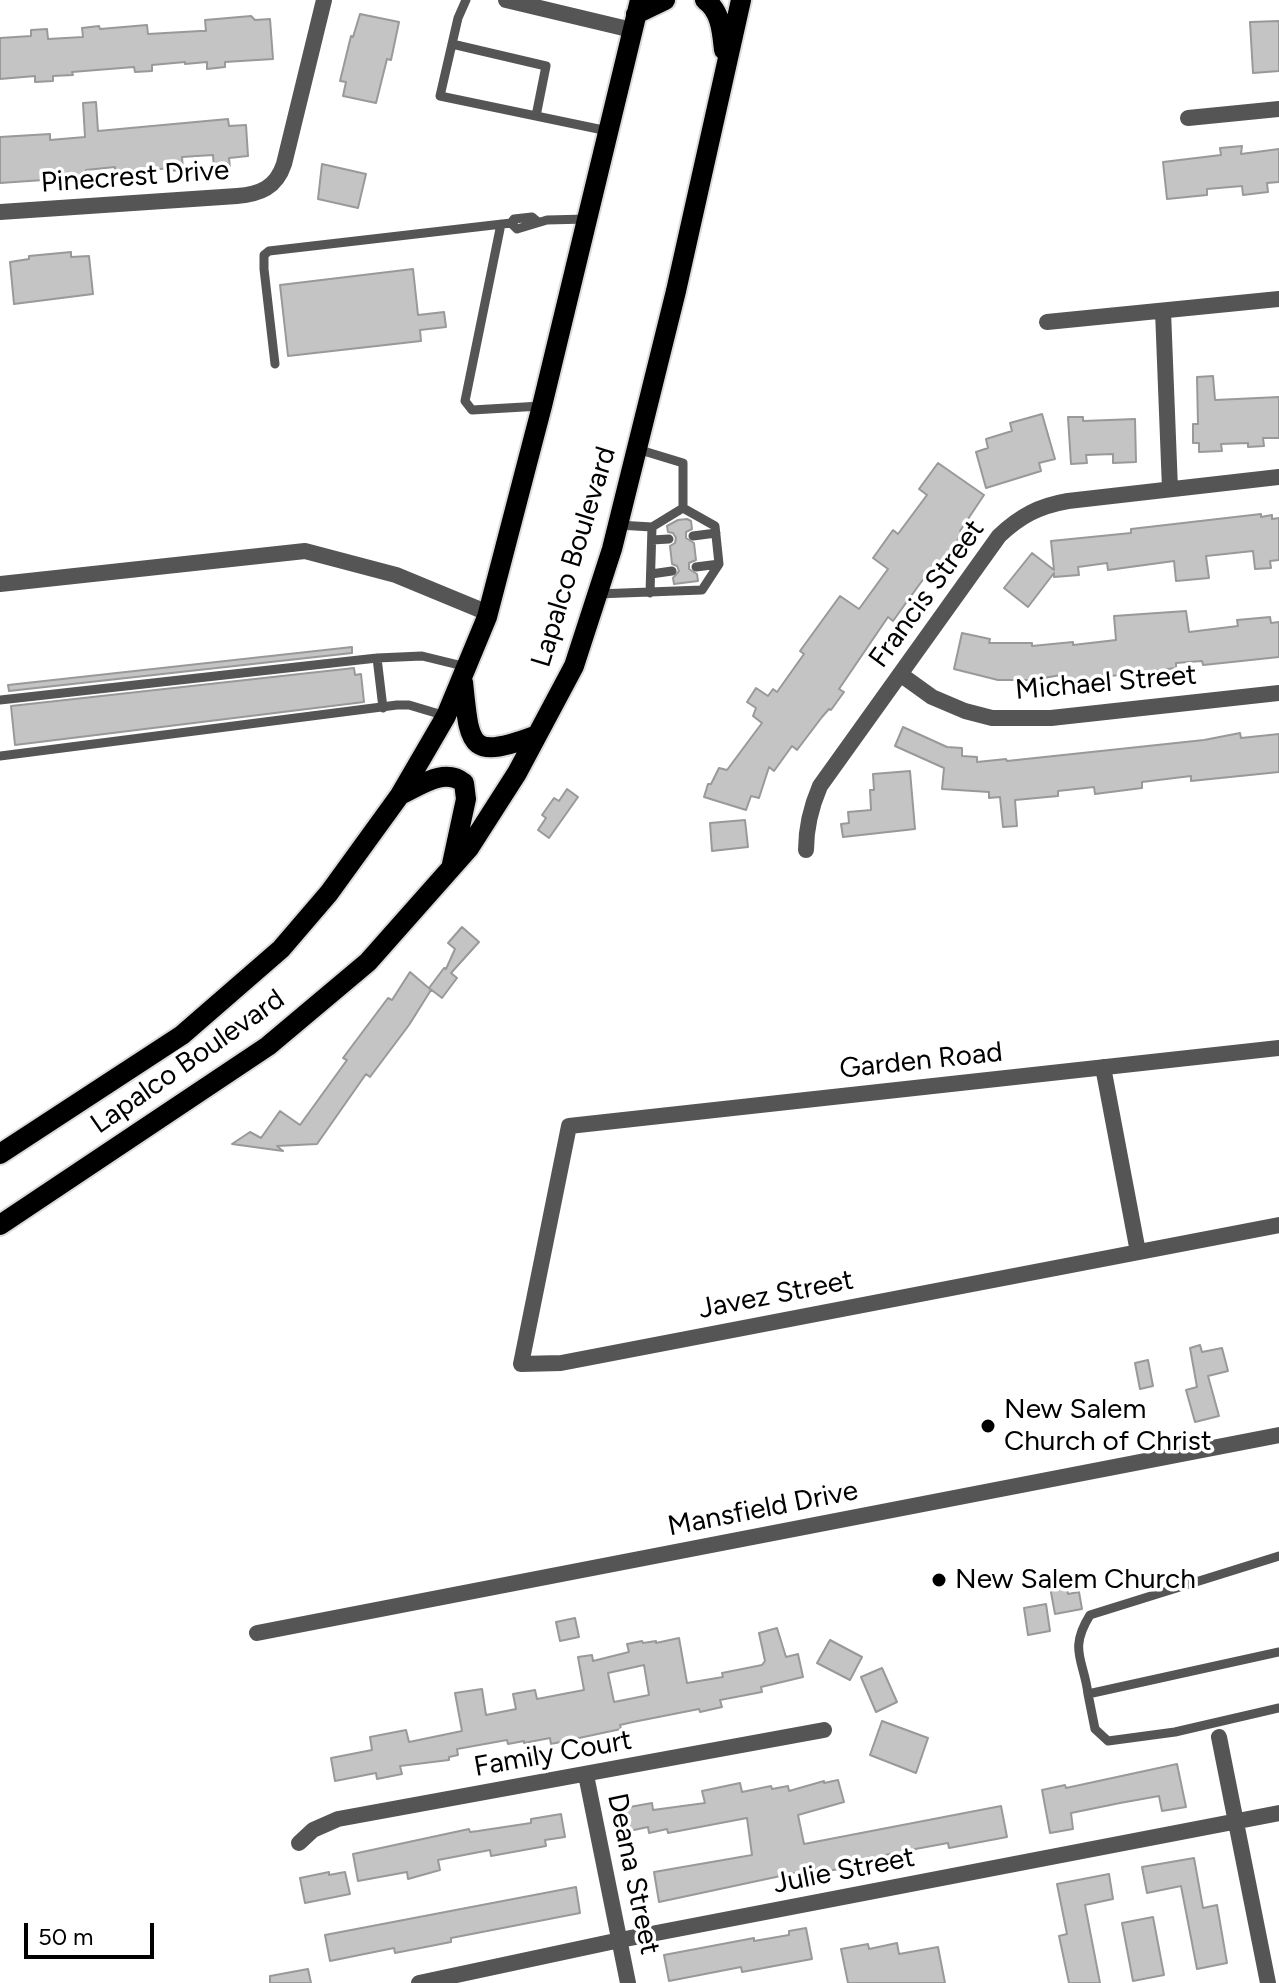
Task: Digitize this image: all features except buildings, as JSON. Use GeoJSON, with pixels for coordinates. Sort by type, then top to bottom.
{"type":"FeatureCollection","features":[{"type":"Feature","properties":{"kind":"main road"},"geometry":{"type":"LineString","coordinates":[[637,9],[665,0]]}},
{"type":"Feature","properties":{"kind":"main road"},"geometry":{"type":"LineString","coordinates":[[705,0],[711,4],[720,22],[726,62]]}},
{"type":"Feature","properties":{"kind":"main road","name":"Lapalco Boulevard"},"geometry":{"type":"LineString","coordinates":[[0,1225],[268,1046],[368,962],[469,848],[517,773],[574,666],[618,525],[676,291],[741,0]]}},
{"type":"Feature","properties":{"kind":"main road","name":"Lapalco Boulevard"},"geometry":{"type":"LineString","coordinates":[[0,1154],[182,1035],[281,949],[329,893],[400,795],[446,716],[488,613],[542,406],[637,9]]}},
{"type":"Feature","properties":{"kind":"main road"},"geometry":{"type":"LineString","coordinates":[[465,673],[468,729],[476,743],[487,749],[537,735]]}},
{"type":"Feature","properties":{"kind":"main road"},"geometry":{"type":"LineString","coordinates":[[400,795],[443,775],[456,777],[464,783],[466,799],[451,868]]}},
{"type":"Feature","properties":{"kind":"street","name":"Pinecrest Drive"},"geometry":{"type":"LineString","coordinates":[[0,212],[248,195],[265,191],[284,164],[324,0]]}},
{"type":"Feature","properties":{"kind":"street"},"geometry":{"type":"LineString","coordinates":[[506,0],[555,6],[637,9]]}},
{"type":"Feature","properties":{"kind":"street"},"geometry":{"type":"LineString","coordinates":[[1188,118],[1279,109]]}},
{"type":"Feature","properties":{"kind":"street"},"geometry":{"type":"LineString","coordinates":[[1047,322],[1279,299]]}},
{"type":"Feature","properties":{"kind":"street"},"geometry":{"type":"LineString","coordinates":[[1163,311],[1170,489]]}},
{"type":"Feature","properties":{"kind":"street","name":"Francis Street"},"geometry":{"type":"LineString","coordinates":[[806,850],[810,808],[820,786],[999,536],[1014,521],[1048,504],[1279,477]]}},
{"type":"Feature","properties":{"kind":"street"},"geometry":{"type":"LineString","coordinates":[[0,584],[305,551],[396,575],[488,613]]}},
{"type":"Feature","properties":{"kind":"street","name":"Michael Street"},"geometry":{"type":"LineString","coordinates":[[900,674],[932,697],[992,718],[1051,718],[1279,693]]}},
{"type":"Feature","properties":{"kind":"street","name":"Garden Road"},"geometry":{"type":"LineString","coordinates":[[569,1126],[1279,1048]]}},
{"type":"Feature","properties":{"kind":"street"},"geometry":{"type":"LineString","coordinates":[[1103,1067],[1138,1252]]}},
{"type":"Feature","properties":{"kind":"street","name":"Javez Street"},"geometry":{"type":"LineString","coordinates":[[569,1126],[521,1364],[561,1363],[1279,1225]]}},
{"type":"Feature","properties":{"kind":"street","name":"Mansfield Drive"},"geometry":{"type":"LineString","coordinates":[[257,1633],[1279,1435]]}},
{"type":"Feature","properties":{"kind":"street","name":"Family Court"},"geometry":{"type":"LineString","coordinates":[[299,1843],[313,1830],[338,1819],[824,1730]]}},
{"type":"Feature","properties":{"kind":"street"},"geometry":{"type":"LineString","coordinates":[[1220,1730],[1270,1983],[1279,1982]]}},
{"type":"Feature","properties":{"kind":"street","name":"Deana Street"},"geometry":{"type":"LineString","coordinates":[[586,1775],[628,1983]]}},
{"type":"Feature","properties":{"kind":"street","name":"Julie Street"},"geometry":{"type":"LineString","coordinates":[[419,1983],[620,1940],[1279,1813]]}},
{"type":"Feature","properties":{"kind":"lane"},"geometry":{"type":"LineString","coordinates":[[466,0],[458,18],[440,96],[608,131]]}},
{"type":"Feature","properties":{"kind":"lane"},"geometry":{"type":"LineString","coordinates":[[452,44],[546,66],[536,116]]}},
{"type":"Feature","properties":{"kind":"lane"},"geometry":{"type":"LineString","coordinates":[[275,364],[264,269],[264,255],[269,251],[506,224],[517,229],[534,226],[538,222],[587,219]]}},
{"type":"Feature","properties":{"kind":"lane"},"geometry":{"type":"LineString","coordinates":[[506,224],[465,401],[472,410],[542,406]]}},
{"type":"Feature","properties":{"kind":"lane"},"geometry":{"type":"LineString","coordinates":[[637,449],[683,463],[683,508]]}},
{"type":"Feature","properties":{"kind":"lane"},"geometry":{"type":"LineString","coordinates":[[618,525],[652,527],[683,508]]}},
{"type":"Feature","properties":{"kind":"lane"},"geometry":{"type":"LineString","coordinates":[[597,594],[702,590],[719,564],[715,526],[683,508]]}},
{"type":"Feature","properties":{"kind":"lane"},"geometry":{"type":"LineString","coordinates":[[650,593],[652,527]]}},
{"type":"Feature","properties":{"kind":"lane"},"geometry":{"type":"LineString","coordinates":[[693,536],[716,533]]}},
{"type":"Feature","properties":{"kind":"lane"},"geometry":{"type":"LineString","coordinates":[[652,540],[669,539]]}},
{"type":"Feature","properties":{"kind":"lane"},"geometry":{"type":"LineString","coordinates":[[696,567],[719,564]]}},
{"type":"Feature","properties":{"kind":"lane"},"geometry":{"type":"LineString","coordinates":[[651,574],[672,571]]}},
{"type":"Feature","properties":{"kind":"lane"},"geometry":{"type":"LineString","coordinates":[[0,700],[377,658],[422,656],[465,673]]}},
{"type":"Feature","properties":{"kind":"lane"},"geometry":{"type":"LineString","coordinates":[[377,658],[383,708]]}},
{"type":"Feature","properties":{"kind":"lane"},"geometry":{"type":"LineString","coordinates":[[0,756],[409,705],[446,716]]}},
{"type":"Feature","properties":{"kind":"lane"},"geometry":{"type":"LineString","coordinates":[[1279,1556],[1090,1615],[1082,1628],[1077,1659],[1086,1677],[1095,1729],[1108,1741],[1220,1730],[1279,1708]]}},
{"type":"Feature","properties":{"kind":"lane"},"geometry":{"type":"LineString","coordinates":[[1088,1694],[1279,1652]]}},
{"type":"Feature","properties":{"kind":"place","name":"New Salem Church of Christ"},"geometry":{"type":"Point","coordinates":[988,1426]}},
{"type":"Feature","properties":{"kind":"place","name":"New Salem Church"},"geometry":{"type":"Point","coordinates":[939,1580]}}]}
